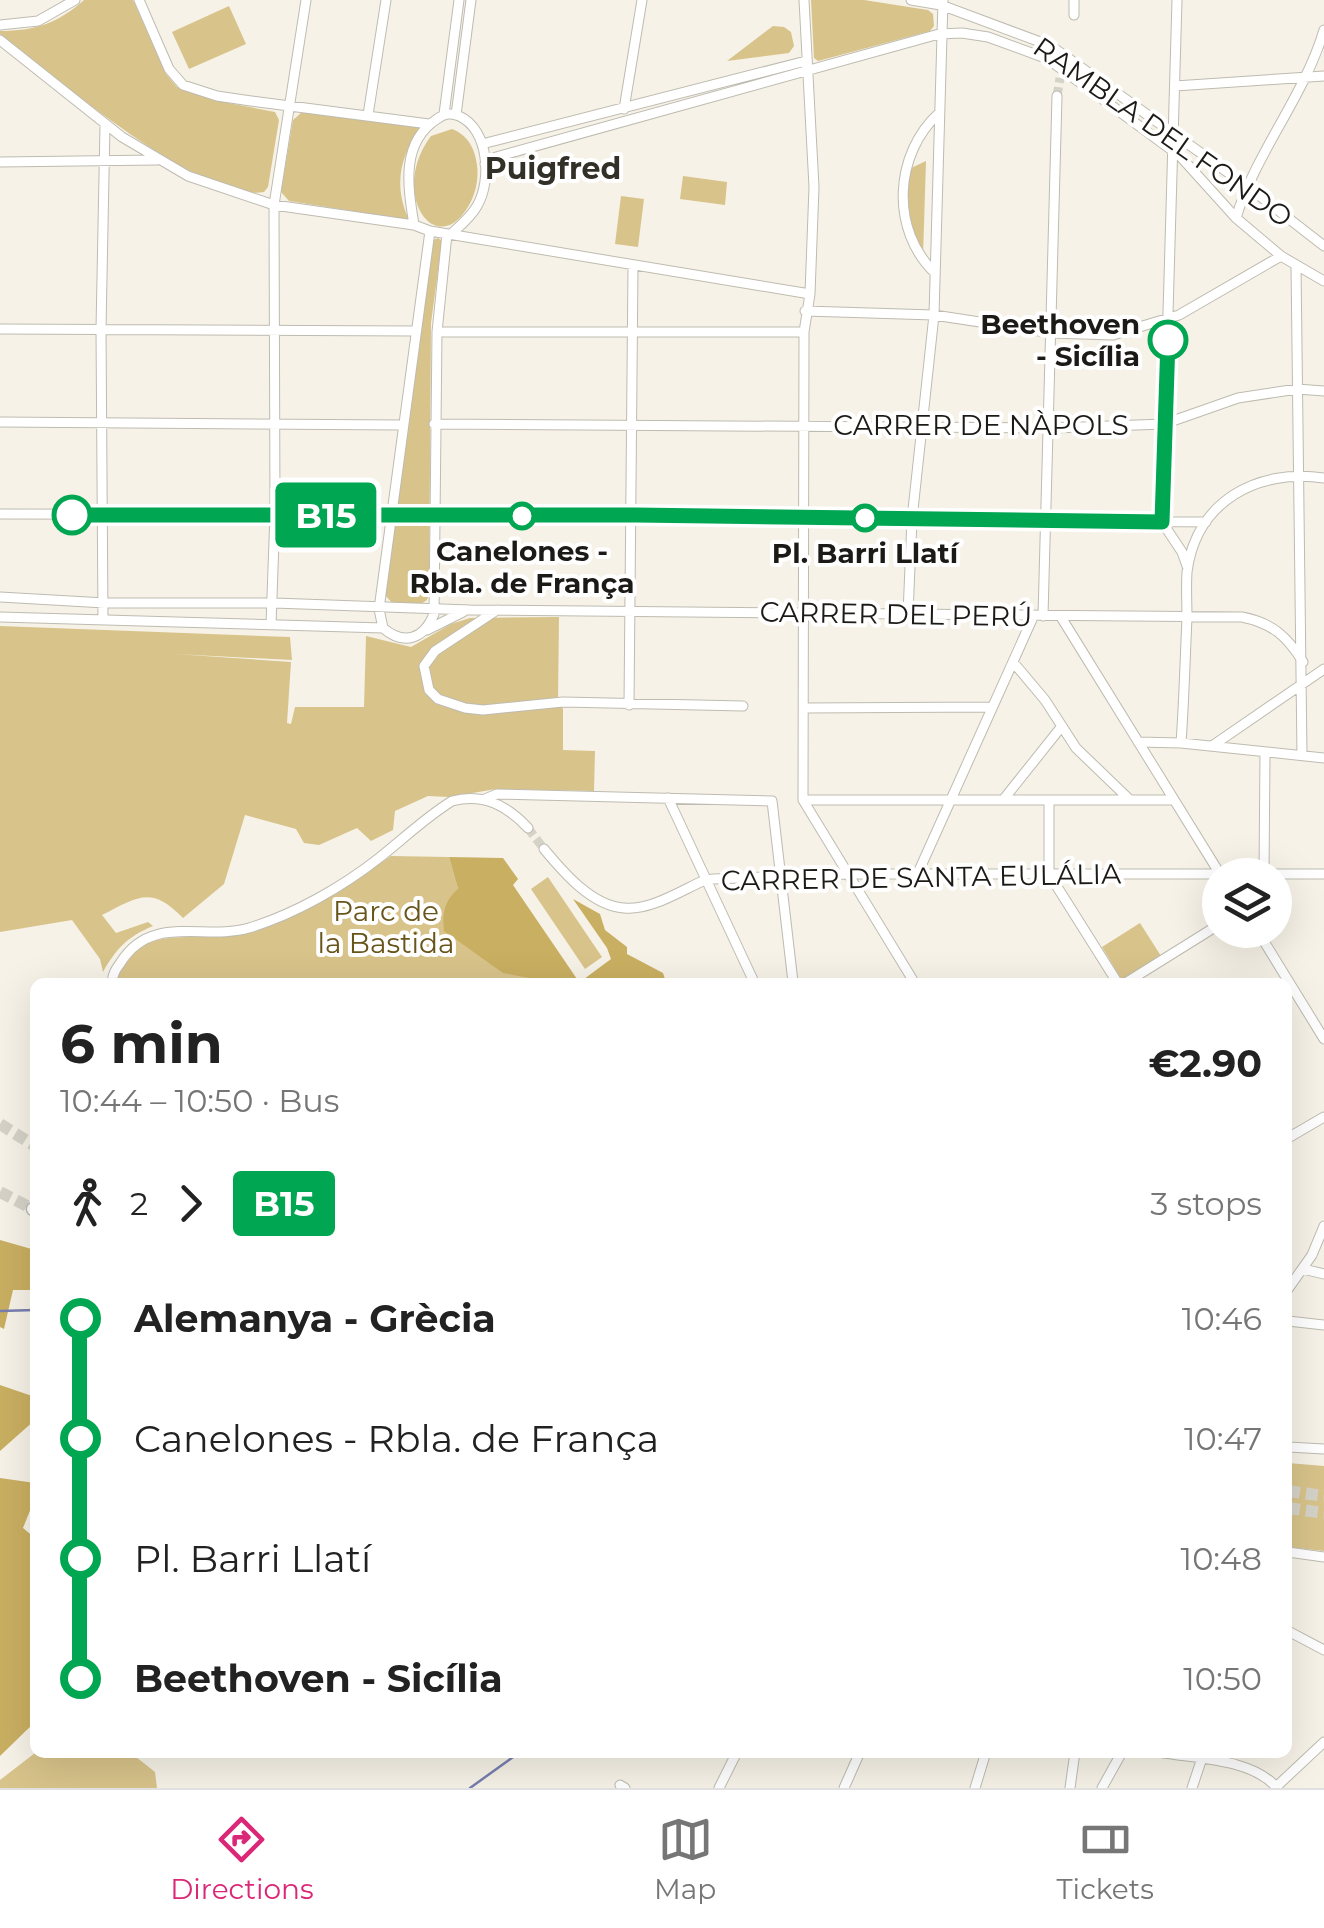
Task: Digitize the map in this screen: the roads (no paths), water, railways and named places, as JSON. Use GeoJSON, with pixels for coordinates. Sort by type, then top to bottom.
{"type":"FeatureCollection","features":[{"type":"Feature","properties":{"kind":"street"},"geometry":{"type":"LineString","coordinates":[[0,25],[38,21],[75,0]]}},
{"type":"Feature","properties":{"kind":"street"},"geometry":{"type":"LineString","coordinates":[[139,0],[169,69],[183,85],[216,96],[429,124]]}},
{"type":"Feature","properties":{"kind":"street"},"geometry":{"type":"LineString","coordinates":[[272,624],[274,206],[306,0]]}},
{"type":"Feature","properties":{"kind":"street"},"geometry":{"type":"LineString","coordinates":[[368,115],[386,0]]}},
{"type":"Feature","properties":{"kind":"street"},"geometry":{"type":"LineString","coordinates":[[444,114],[459,0]]}},
{"type":"Feature","properties":{"kind":"street"},"geometry":{"type":"LineString","coordinates":[[456,115],[470,0]]}},
{"type":"Feature","properties":{"kind":"street"},"geometry":{"type":"LineString","coordinates":[[624,109],[642,0]]}},
{"type":"Feature","properties":{"kind":"street"},"geometry":{"type":"LineString","coordinates":[[804,0],[814,188],[810,294],[804,332],[803,800],[912,978]]}},
{"type":"Feature","properties":{"kind":"street","name":"RAMBLA DEL FONDO"},"geometry":{"type":"LineString","coordinates":[[911,0],[942,3],[1029,37],[1067,58],[1323,241]]}},
{"type":"Feature","properties":{"kind":"street"},"geometry":{"type":"LineString","coordinates":[[1074,0],[1074,15]]}},
{"type":"Feature","properties":{"kind":"street"},"geometry":{"type":"LineString","coordinates":[[1177,0],[1162,522],[1188,569]]}},
{"type":"Feature","properties":{"kind":"street"},"geometry":{"type":"LineString","coordinates":[[908,614],[920,426],[934,316],[942,3]]}},
{"type":"Feature","properties":{"kind":"street"},"geometry":{"type":"LineString","coordinates":[[1236,218],[1247,186],[1308,75],[1324,30]]}},
{"type":"Feature","properties":{"kind":"street","name":"RAMBLA DEL FONDO"},"geometry":{"type":"LineString","coordinates":[[939,34],[962,32],[1011,43],[1038,54],[1172,151],[1236,218],[1281,256],[1324,281]]}},
{"type":"Feature","properties":{"kind":"street"},"geometry":{"type":"LineString","coordinates":[[482,144],[939,34]]}},
{"type":"Feature","properties":{"kind":"street"},"geometry":{"type":"LineString","coordinates":[[0,40],[105,124],[158,160],[210,184],[274,206],[414,225],[430,231],[810,294]]}},
{"type":"Feature","properties":{"kind":"street"},"geometry":{"type":"LineString","coordinates":[[1061,73],[1067,58]]}},
{"type":"Feature","properties":{"kind":"street"},"geometry":{"type":"LineString","coordinates":[[485,164],[496,157],[807,66]]}},
{"type":"Feature","properties":{"kind":"street"},"geometry":{"type":"LineString","coordinates":[[1175,86],[1324,76]]}},
{"type":"Feature","properties":{"kind":"street"},"geometry":{"type":"LineString","coordinates":[[917,874],[991,708],[1038,615],[1047,521],[1057,96]]}},
{"type":"Feature","properties":{"kind":"street"},"geometry":{"type":"LineString","coordinates":[[935,273],[912,241],[903,201],[912,151],[923,130],[939,113]]}},
{"type":"Feature","properties":{"kind":"street"},"geometry":{"type":"LineString","coordinates":[[0,617],[383,628],[403,639],[426,631],[434,609],[437,332],[449,234],[480,202],[485,164],[474,128],[456,115],[444,114],[429,124],[410,154],[409,198],[414,225]]}},
{"type":"Feature","properties":{"kind":"street"},"geometry":{"type":"LineString","coordinates":[[104,620],[100,329],[105,124]]}},
{"type":"Feature","properties":{"kind":"street"},"geometry":{"type":"LineString","coordinates":[[0,162],[158,160]]}},
{"type":"Feature","properties":{"kind":"street"},"geometry":{"type":"LineString","coordinates":[[383,628],[379,609],[430,231]]}},
{"type":"Feature","properties":{"kind":"street"},"geometry":{"type":"LineString","coordinates":[[805,312],[934,316],[1052,333],[1113,335],[1168,320],[1281,256]]}},
{"type":"Feature","properties":{"kind":"street"},"geometry":{"type":"LineString","coordinates":[[630,705],[633,266]]}},
{"type":"Feature","properties":{"kind":"street"},"geometry":{"type":"LineString","coordinates":[[1296,266],[1302,755]]}},
{"type":"Feature","properties":{"kind":"street"},"geometry":{"type":"LineString","coordinates":[[0,328],[416,332]]}},
{"type":"Feature","properties":{"kind":"street"},"geometry":{"type":"LineString","coordinates":[[437,332],[804,332]]}},
{"type":"Feature","properties":{"kind":"street","name":"CARRER DE NÀPOLS"},"geometry":{"type":"LineString","coordinates":[[434,424],[1049,428],[1164,424],[1238,398],[1297,389],[1324,391]]}},
{"type":"Feature","properties":{"kind":"street"},"geometry":{"type":"LineString","coordinates":[[0,422],[403,425]]}},
{"type":"Feature","properties":{"kind":"street"},"geometry":{"type":"LineString","coordinates":[[1180,743],[1188,569],[1206,522],[1230,496],[1262,480],[1299,475],[1324,478]]}},
{"type":"Feature","properties":{"kind":"street"},"geometry":{"type":"LineString","coordinates":[[0,514],[630,515],[1206,522]]}},
{"type":"Feature","properties":{"kind":"street","name":"CARRER DEL PERÚ"},"geometry":{"type":"LineString","coordinates":[[0,597],[379,609],[1242,617],[1261,621],[1290,642],[1303,662]]}},
{"type":"Feature","properties":{"kind":"street","name":"CARRER DEL PERÚ"},"geometry":{"type":"LineString","coordinates":[[426,631],[470,610]]}},
{"type":"Feature","properties":{"kind":"street"},"geometry":{"type":"LineString","coordinates":[[497,610],[436,651],[424,666],[428,690],[438,699],[483,710],[563,702],[743,706]]}},
{"type":"Feature","properties":{"kind":"street"},"geometry":{"type":"LineString","coordinates":[[1062,617],[1211,858]]}},
{"type":"Feature","properties":{"kind":"street"},"geometry":{"type":"LineString","coordinates":[[1014,662],[1076,748],[1131,801]]}},
{"type":"Feature","properties":{"kind":"street"},"geometry":{"type":"LineString","coordinates":[[1212,746],[1324,669]]}},
{"type":"Feature","properties":{"kind":"street"},"geometry":{"type":"LineString","coordinates":[[804,708],[991,708]]}},
{"type":"Feature","properties":{"kind":"street"},"geometry":{"type":"LineString","coordinates":[[1003,800],[1062,726]]}},
{"type":"Feature","properties":{"kind":"street"},"geometry":{"type":"LineString","coordinates":[[1138,742],[1324,758]]}},
{"type":"Feature","properties":{"kind":"street"},"geometry":{"type":"LineString","coordinates":[[1264,858],[1265,752]]}},
{"type":"Feature","properties":{"kind":"street"},"geometry":{"type":"LineString","coordinates":[[112,978],[129,949],[144,939],[196,929],[232,931],[264,922],[358,874],[452,801],[497,794],[772,801],[793,978]]}},
{"type":"Feature","properties":{"kind":"street"},"geometry":{"type":"LineString","coordinates":[[668,798],[752,978]]}},
{"type":"Feature","properties":{"kind":"street"},"geometry":{"type":"LineString","coordinates":[[484,799],[502,806],[528,828]]}},
{"type":"Feature","properties":{"kind":"street"},"geometry":{"type":"LineString","coordinates":[[803,800],[1174,800]]}},
{"type":"Feature","properties":{"kind":"street"},"geometry":{"type":"LineString","coordinates":[[1049,800],[1049,874],[1114,978]]}},
{"type":"Feature","properties":{"kind":"street","name":"CARRER DE SANTA EULÁLIA"},"geometry":{"type":"LineString","coordinates":[[544,849],[577,885],[602,901],[624,908],[642,906],[705,880],[847,874],[1202,874]]}},
{"type":"Feature","properties":{"kind":"street","name":"CARRER DE SANTA EULÁLIA"},"geometry":{"type":"LineString","coordinates":[[1292,874],[1324,874]]}},
{"type":"Feature","properties":{"kind":"street"},"geometry":{"type":"LineString","coordinates":[[1133,978],[1202,935]]}},
{"type":"Feature","properties":{"kind":"street"},"geometry":{"type":"LineString","coordinates":[[1268,948],[1287,978]]}},
{"type":"Feature","properties":{"kind":"street"},"geometry":{"type":"LineString","coordinates":[[1292,986],[1324,1038]]}},
{"type":"Feature","properties":{"kind":"street"},"geometry":{"type":"LineString","coordinates":[[1292,1136],[1324,1118]]}},
{"type":"Feature","properties":{"kind":"street"},"geometry":{"type":"LineString","coordinates":[[1292,1278],[1303,1269],[1324,1226]]}},
{"type":"Feature","properties":{"kind":"street"},"geometry":{"type":"LineString","coordinates":[[1303,1269],[1324,1274]]}},
{"type":"Feature","properties":{"kind":"street"},"geometry":{"type":"LineString","coordinates":[[1292,1321],[1324,1325]]}},
{"type":"Feature","properties":{"kind":"street"},"geometry":{"type":"LineString","coordinates":[[1292,1447],[1324,1449]]}},
{"type":"Feature","properties":{"kind":"street"},"geometry":{"type":"LineString","coordinates":[[1292,1553],[1324,1557]]}},
{"type":"Feature","properties":{"kind":"street"},"geometry":{"type":"LineString","coordinates":[[1292,1633],[1324,1650]]}},
{"type":"Feature","properties":{"kind":"street"},"geometry":{"type":"LineString","coordinates":[[1210,1758],[1248,1768],[1265,1776],[1277,1788],[1324,1742]]}},
{"type":"Feature","properties":{"kind":"street"},"geometry":{"type":"LineString","coordinates":[[719,1788],[734,1758]]}},
{"type":"Feature","properties":{"kind":"street"},"geometry":{"type":"LineString","coordinates":[[844,1788],[857,1758]]}},
{"type":"Feature","properties":{"kind":"street"},"geometry":{"type":"LineString","coordinates":[[975,1788],[984,1758]]}},
{"type":"Feature","properties":{"kind":"street"},"geometry":{"type":"LineString","coordinates":[[1070,1788],[1074,1758]]}},
{"type":"Feature","properties":{"kind":"street"},"geometry":{"type":"LineString","coordinates":[[1102,1788],[1119,1758]]}},
{"type":"Feature","properties":{"kind":"street"},"geometry":{"type":"LineString","coordinates":[[1192,1788],[1201,1758]]}},
{"type":"Feature","properties":{"kind":"waterway"},"geometry":{"type":"LineString","coordinates":[[0,1311],[30,1310]]}},
{"type":"Feature","properties":{"kind":"waterway"},"geometry":{"type":"LineString","coordinates":[[470,1788],[512,1758]]}},
{"type":"Feature","properties":{"kind":"tunnel"},"geometry":{"type":"LineString","coordinates":[[1057,96],[1060,78]]}},
{"type":"Feature","properties":{"kind":"tunnel"},"geometry":{"type":"LineString","coordinates":[[528,828],[544,849]]}},
{"type":"Feature","properties":{"kind":"tunnel"},"geometry":{"type":"LineString","coordinates":[[0,1124],[30,1143]]}},
{"type":"Feature","properties":{"kind":"tunnel"},"geometry":{"type":"LineString","coordinates":[[0,1192],[30,1207]]}},
{"type":"Feature","properties":{"kind":"tunnel"},"geometry":{"type":"LineString","coordinates":[[1292,1492],[1324,1496]]}},
{"type":"Feature","properties":{"kind":"tunnel"},"geometry":{"type":"LineString","coordinates":[[1292,1509],[1324,1513]]}},
{"type":"Feature","properties":{"kind":"place","name":"Beethoven - Sicília"},"geometry":{"type":"Point","coordinates":[1168,340]}},
{"type":"Feature","properties":{"kind":"place","name":"Canelones - Rbla. de França"},"geometry":{"type":"Point","coordinates":[522,516]}},
{"type":"Feature","properties":{"kind":"place","name":"Pl. Barri Llatí"},"geometry":{"type":"Point","coordinates":[865,518]}},
{"type":"Feature","properties":{"kind":"district","name":"Puigfred"},"geometry":{"type":"Point","coordinates":[553,169]}},
{"type":"Feature","properties":{"kind":"park label","name":"Parc de la Bastida"},"geometry":{"type":"Point","coordinates":[386,927]}}]}
